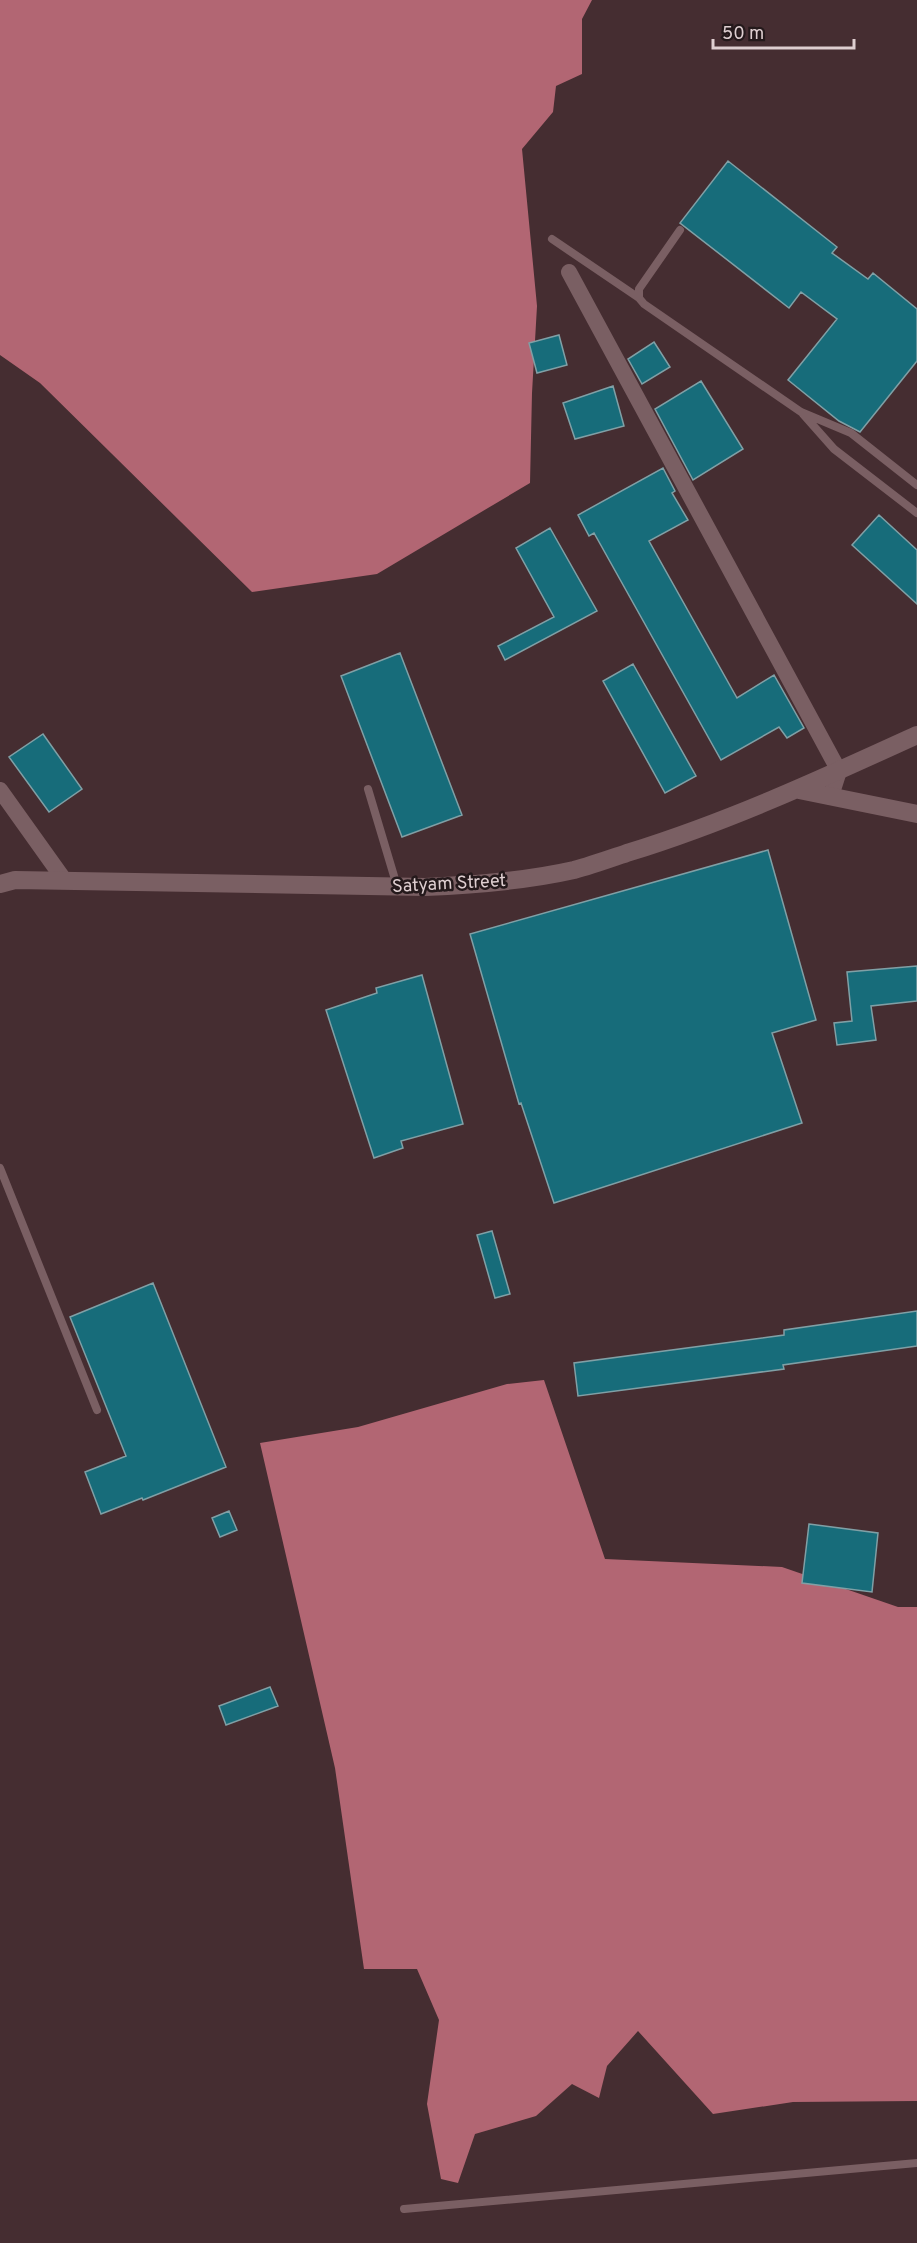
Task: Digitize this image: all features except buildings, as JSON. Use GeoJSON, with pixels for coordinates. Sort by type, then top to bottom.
{"type":"FeatureCollection","features":[{"type":"Feature","properties":{"kind":"street"},"geometry":{"type":"LineString","coordinates":[[569,272],[838,771],[831,796]]}},
{"type":"Feature","properties":{"kind":"street","name":"Satyam Street"},"geometry":{"type":"LineString","coordinates":[[0,884],[15,880],[397,886],[482,885],[574,870],[725,820],[799,790],[917,735]]}},
{"type":"Feature","properties":{"kind":"street"},"geometry":{"type":"LineString","coordinates":[[0,790],[65,881]]}},
{"type":"Feature","properties":{"kind":"street"},"geometry":{"type":"LineString","coordinates":[[799,790],[917,814]]}},
{"type":"Feature","properties":{"kind":"lane"},"geometry":{"type":"LineString","coordinates":[[639,298],[639,289],[680,230]]}},
{"type":"Feature","properties":{"kind":"lane"},"geometry":{"type":"LineString","coordinates":[[552,239],[801,412],[851,434],[917,485]]}},
{"type":"Feature","properties":{"kind":"lane"},"geometry":{"type":"LineString","coordinates":[[801,412],[834,449],[917,513]]}},
{"type":"Feature","properties":{"kind":"lane"},"geometry":{"type":"LineString","coordinates":[[368,789],[397,886]]}},
{"type":"Feature","properties":{"kind":"lane"},"geometry":{"type":"LineString","coordinates":[[0,1168],[97,1410]]}},
{"type":"Feature","properties":{"kind":"lane"},"geometry":{"type":"LineString","coordinates":[[404,2209],[917,2163]]}},
{"type":"Feature","properties":{"kind":"shaded area"},"geometry":{"type":"Polygon","coordinates":[[[0,0],[592,0],[582,19],[582,74],[556,86],[553,112],[522,149],[537,306],[530,483],[377,574],[252,592],[40,383],[0,355],[0,0]]]}},
{"type":"Feature","properties":{"kind":"shaded area"},"geometry":{"type":"Polygon","coordinates":[[[544,1380],[605,1559],[782,1567],[898,1607],[917,1607],[917,2101],[793,2102],[713,2114],[638,2031],[607,2066],[599,2098],[572,2084],[536,2116],[475,2134],[458,2183],[441,2179],[427,2104],[439,2020],[417,1969],[364,1969],[335,1768],[260,1443],[358,1427],[507,1384],[544,1380]]]}}]}
